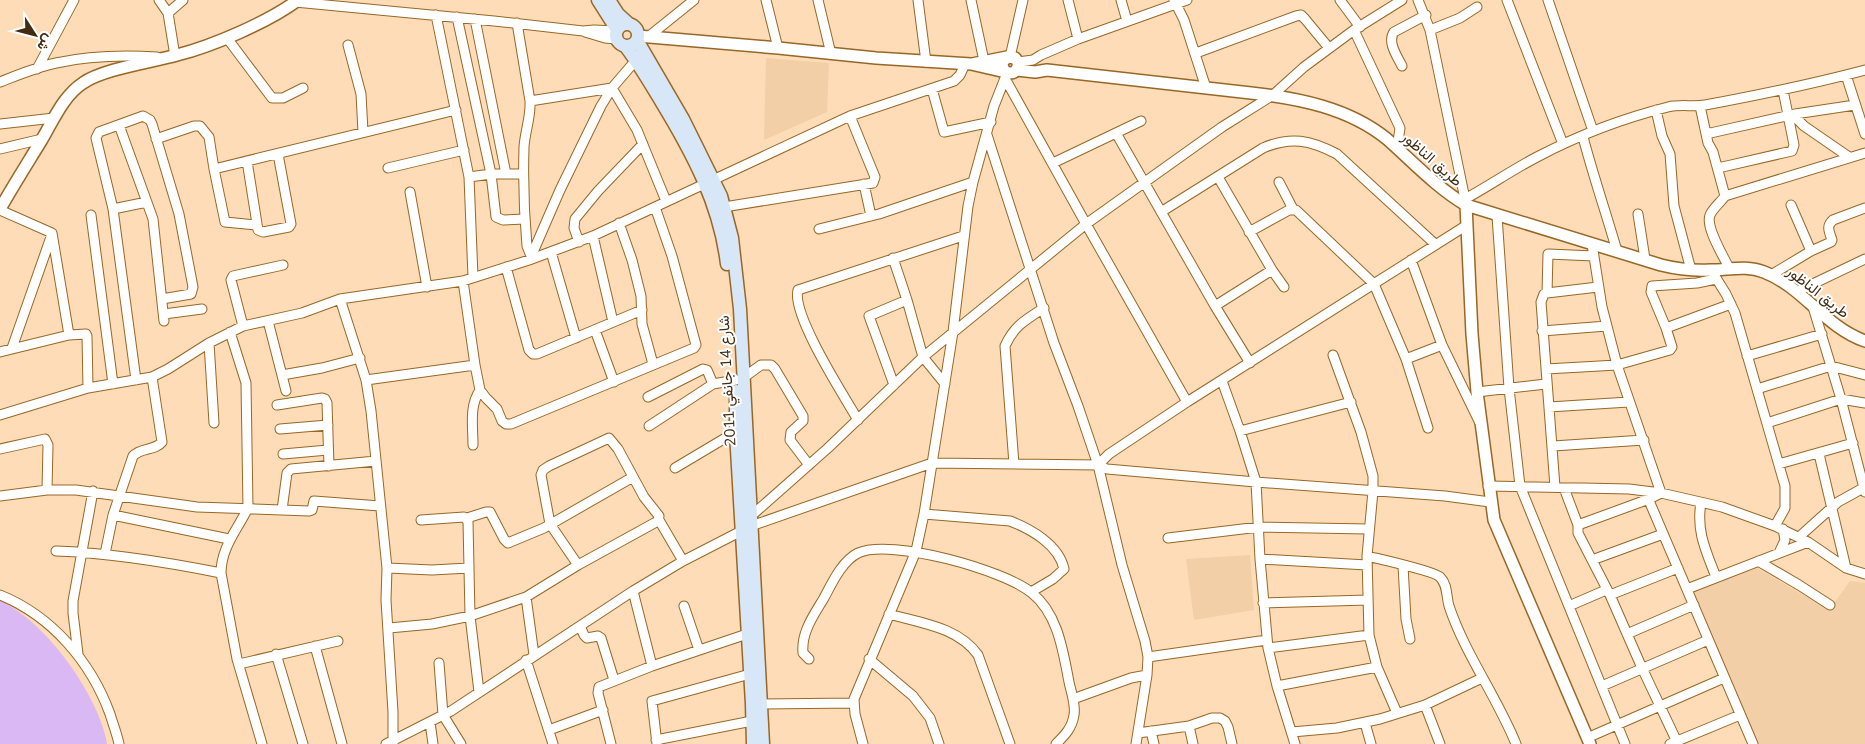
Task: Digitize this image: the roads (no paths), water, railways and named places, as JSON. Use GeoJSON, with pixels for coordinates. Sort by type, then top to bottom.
{"type":"FeatureCollection","features":[{"type":"Feature","properties":{"kind":"main road","name":"شارع 14 جانفي 2011"},"geometry":{"type":"LineString","coordinates":[[598,0],[724,207],[732,238],[737,277],[740,379],[757,704],[752,722],[753,744]]}},
{"type":"Feature","properties":{"kind":"main road","name":"شارع 14 جانفي 2011"},"geometry":{"type":"LineString","coordinates":[[609,0],[618,14],[637,30],[683,119],[709,182],[727,260],[740,379],[736,433],[748,524],[747,634],[750,674],[763,744]]}},
{"type":"Feature","properties":{"kind":"main road"},"geometry":{"type":"LineString","coordinates":[[629,24],[622,25],[619,37],[632,45],[641,38]]}},
{"type":"Feature","properties":{"kind":"street"},"geometry":{"type":"LineString","coordinates":[[37,69],[74,0]]}},
{"type":"Feature","properties":{"kind":"street"},"geometry":{"type":"LineString","coordinates":[[159,0],[168,14],[171,57]]}},
{"type":"Feature","properties":{"kind":"street"},"geometry":{"type":"LineString","coordinates":[[168,14],[183,0]]}},
{"type":"Feature","properties":{"kind":"street"},"geometry":{"type":"LineString","coordinates":[[641,38],[694,0]]}},
{"type":"Feature","properties":{"kind":"street"},"geometry":{"type":"LineString","coordinates":[[766,0],[778,48]]}},
{"type":"Feature","properties":{"kind":"street"},"geometry":{"type":"LineString","coordinates":[[818,0],[831,54]]}},
{"type":"Feature","properties":{"kind":"street"},"geometry":{"type":"LineString","coordinates":[[918,0],[926,62]]}},
{"type":"Feature","properties":{"kind":"street"},"geometry":{"type":"LineString","coordinates":[[971,0],[984,60]]}},
{"type":"Feature","properties":{"kind":"street"},"geometry":{"type":"LineString","coordinates":[[863,744],[854,703],[870,659],[916,551],[924,514],[945,384],[953,332],[963,236],[973,182],[994,106],[1012,67],[1023,0]]}},
{"type":"Feature","properties":{"kind":"street"},"geometry":{"type":"LineString","coordinates":[[1068,0],[1078,40]]}},
{"type":"Feature","properties":{"kind":"street"},"geometry":{"type":"LineString","coordinates":[[1121,0],[1127,21]]}},
{"type":"Feature","properties":{"kind":"street"},"geometry":{"type":"LineString","coordinates":[[641,38],[778,48],[926,62],[1012,67],[1174,2],[1187,0]]}},
{"type":"Feature","properties":{"kind":"street"},"geometry":{"type":"LineString","coordinates":[[1340,0],[1357,28],[1400,128],[1397,148]]}},
{"type":"Feature","properties":{"kind":"street"},"geometry":{"type":"LineString","coordinates":[[748,524],[923,357],[1086,224],[1144,182],[1273,95],[1293,76],[1357,28],[1402,0]]}},
{"type":"Feature","properties":{"kind":"street"},"geometry":{"type":"LineString","coordinates":[[1418,0],[1426,15],[1430,30],[1465,202],[1477,392],[1490,502],[1494,520],[1589,741],[1660,705],[1724,678]]}},
{"type":"Feature","properties":{"kind":"street"},"geometry":{"type":"LineString","coordinates":[[1507,0],[1563,144]]}},
{"type":"Feature","properties":{"kind":"street"},"geometry":{"type":"LineString","coordinates":[[1548,0],[1593,131]]}},
{"type":"Feature","properties":{"kind":"street"},"geometry":{"type":"LineString","coordinates":[[52,233],[0,209],[5,194],[68,97],[84,82],[108,73],[171,57],[226,38],[296,1],[583,31],[605,30],[619,37]]}},
{"type":"Feature","properties":{"kind":"street"},"geometry":{"type":"LineString","coordinates":[[1174,2],[1184,20],[1206,88]]}},
{"type":"Feature","properties":{"kind":"street"},"geometry":{"type":"LineString","coordinates":[[1430,30],[1460,18],[1477,7]]}},
{"type":"Feature","properties":{"kind":"street"},"geometry":{"type":"LineString","coordinates":[[436,15],[469,177],[474,277]]}},
{"type":"Feature","properties":{"kind":"street"},"geometry":{"type":"LineString","coordinates":[[1196,53],[1301,15],[1329,48]]}},
{"type":"Feature","properties":{"kind":"street"},"geometry":{"type":"LineString","coordinates":[[1402,66],[1391,42],[1391,35],[1426,15]]}},
{"type":"Feature","properties":{"kind":"street"},"geometry":{"type":"LineString","coordinates":[[457,17],[491,174],[498,218],[503,220],[525,219]]}},
{"type":"Feature","properties":{"kind":"street"},"geometry":{"type":"LineString","coordinates":[[475,19],[506,174]]}},
{"type":"Feature","properties":{"kind":"street"},"geometry":{"type":"LineString","coordinates":[[517,23],[531,111],[524,145],[523,174],[527,246],[530,258]]}},
{"type":"Feature","properties":{"kind":"street"},"geometry":{"type":"LineString","coordinates":[[226,38],[272,98],[283,98],[303,88]]}},
{"type":"Feature","properties":{"kind":"street"},"geometry":{"type":"LineString","coordinates":[[348,45],[361,94],[363,132]]}},
{"type":"Feature","properties":{"kind":"street"},"geometry":{"type":"LineString","coordinates":[[0,82],[53,64],[87,59],[171,57]]}},
{"type":"Feature","properties":{"kind":"street"},"geometry":{"type":"LineString","coordinates":[[530,258],[560,190],[601,106],[612,88],[636,60]]}},
{"type":"Feature","properties":{"kind":"street"},"geometry":{"type":"LineString","coordinates":[[0,415],[88,388],[152,377],[209,343],[243,326],[302,312],[340,300],[463,281],[506,268],[593,236],[850,116],[957,79],[968,64],[984,60],[1012,67]]}},
{"type":"Feature","properties":{"kind":"street"},"geometry":{"type":"LineString","coordinates":[[1012,67],[1053,163],[1187,402]]}},
{"type":"Feature","properties":{"kind":"street","name":"طريق الناظور"},"geometry":{"type":"LineString","coordinates":[[1012,67],[1035,72],[1047,70],[1273,95],[1335,110],[1385,138],[1448,195],[1497,216],[1661,265],[1714,274],[1730,268],[1755,269],[1771,275],[1796,292],[1842,330],[1865,341]]}},
{"type":"Feature","properties":{"kind":"street"},"geometry":{"type":"LineString","coordinates":[[1465,202],[1537,157],[1563,144],[1593,131],[1656,110],[1670,106],[1700,106],[1783,90],[1865,70]]}},
{"type":"Feature","properties":{"kind":"street"},"geometry":{"type":"LineString","coordinates":[[1846,75],[1865,134]]}},
{"type":"Feature","properties":{"kind":"street"},"geometry":{"type":"LineString","coordinates":[[530,101],[612,88]]}},
{"type":"Feature","properties":{"kind":"street"},"geometry":{"type":"LineString","coordinates":[[612,88],[643,144],[652,171],[666,201]]}},
{"type":"Feature","properties":{"kind":"street"},"geometry":{"type":"LineString","coordinates":[[932,89],[944,132],[991,122]]}},
{"type":"Feature","properties":{"kind":"street"},"geometry":{"type":"LineString","coordinates":[[1718,168],[1790,152],[1794,147],[1792,114],[1783,90]]}},
{"type":"Feature","properties":{"kind":"street"},"geometry":{"type":"LineString","coordinates":[[1706,134],[1792,114],[1855,105]]}},
{"type":"Feature","properties":{"kind":"street"},"geometry":{"type":"LineString","coordinates":[[1700,106],[1706,134],[1726,196]]}},
{"type":"Feature","properties":{"kind":"street"},"geometry":{"type":"LineString","coordinates":[[214,169],[456,110]]}},
{"type":"Feature","properties":{"kind":"street"},"geometry":{"type":"LineString","coordinates":[[1656,110],[1662,136],[1670,154],[1674,206],[1691,270]]}},
{"type":"Feature","properties":{"kind":"street"},"geometry":{"type":"LineString","coordinates":[[1792,114],[1804,126],[1849,157]]}},
{"type":"Feature","properties":{"kind":"street"},"geometry":{"type":"LineString","coordinates":[[724,207],[873,182],[875,177],[850,116]]}},
{"type":"Feature","properties":{"kind":"street"},"geometry":{"type":"LineString","coordinates":[[136,380],[113,209],[96,135],[139,117],[147,117],[152,124],[179,214],[193,287],[191,294],[162,299]]}},
{"type":"Feature","properties":{"kind":"street"},"geometry":{"type":"LineString","coordinates":[[0,124],[54,118]]}},
{"type":"Feature","properties":{"kind":"street"},"geometry":{"type":"LineString","coordinates":[[1053,163],[1141,121]]}},
{"type":"Feature","properties":{"kind":"street"},"geometry":{"type":"LineString","coordinates":[[119,124],[153,219],[164,317],[202,309]]}},
{"type":"Feature","properties":{"kind":"street"},"geometry":{"type":"LineString","coordinates":[[156,139],[194,126],[200,126],[209,136],[225,222],[258,225]]}},
{"type":"Feature","properties":{"kind":"street"},"geometry":{"type":"LineString","coordinates":[[1116,133],[1215,306],[1250,363]]}},
{"type":"Feature","properties":{"kind":"street"},"geometry":{"type":"LineString","coordinates":[[987,134],[1098,465],[1122,565],[1148,657],[1136,744]]}},
{"type":"Feature","properties":{"kind":"street"},"geometry":{"type":"LineString","coordinates":[[1583,136],[1595,182],[1617,251]]}},
{"type":"Feature","properties":{"kind":"street"},"geometry":{"type":"LineString","coordinates":[[0,149],[42,139]]}},
{"type":"Feature","properties":{"kind":"street"},"geometry":{"type":"LineString","coordinates":[[1161,212],[1263,148],[1275,143],[1301,140],[1313,143],[1337,154],[1435,244]]}},
{"type":"Feature","properties":{"kind":"street"},"geometry":{"type":"LineString","coordinates":[[579,242],[574,228],[575,219],[598,191],[643,144]]}},
{"type":"Feature","properties":{"kind":"street"},"geometry":{"type":"LineString","coordinates":[[388,168],[464,150]]}},
{"type":"Feature","properties":{"kind":"street"},"geometry":{"type":"LineString","coordinates":[[1730,268],[1716,242],[1709,222],[1711,214],[1726,196],[1865,153]]}},
{"type":"Feature","properties":{"kind":"street"},"geometry":{"type":"LineString","coordinates":[[247,161],[260,232],[289,227],[291,224],[278,154]]}},
{"type":"Feature","properties":{"kind":"street"},"geometry":{"type":"LineString","coordinates":[[469,177],[491,174],[523,174]]}},
{"type":"Feature","properties":{"kind":"street"},"geometry":{"type":"LineString","coordinates":[[1218,177],[1249,232],[1284,287]]}},
{"type":"Feature","properties":{"kind":"street"},"geometry":{"type":"LineString","coordinates":[[819,229],[870,216],[973,182]]}},
{"type":"Feature","properties":{"kind":"street"},"geometry":{"type":"LineString","coordinates":[[1279,182],[1293,209],[1299,212],[1374,284],[1406,359],[1428,428]]}},
{"type":"Feature","properties":{"kind":"street"},"geometry":{"type":"LineString","coordinates":[[864,184],[870,216]]}},
{"type":"Feature","properties":{"kind":"street"},"geometry":{"type":"LineString","coordinates":[[410,192],[428,287]]}},
{"type":"Feature","properties":{"kind":"street"},"geometry":{"type":"LineString","coordinates":[[113,209],[147,202]]}},
{"type":"Feature","properties":{"kind":"street"},"geometry":{"type":"LineString","coordinates":[[1791,205],[1810,251]]}},
{"type":"Feature","properties":{"kind":"street"},"geometry":{"type":"LineString","coordinates":[[463,281],[480,390],[497,409],[502,421],[506,424],[511,424],[687,351],[696,345],[672,256],[655,207]]}},
{"type":"Feature","properties":{"kind":"street"},"geometry":{"type":"LineString","coordinates":[[1249,232],[1293,209]]}},
{"type":"Feature","properties":{"kind":"street"},"geometry":{"type":"LineString","coordinates":[[1771,275],[1810,251],[1831,242],[1828,229],[1831,221],[1840,216],[1865,209]]}},
{"type":"Feature","properties":{"kind":"street"},"geometry":{"type":"LineString","coordinates":[[1638,214],[1645,259]]}},
{"type":"Feature","properties":{"kind":"street"},"geometry":{"type":"LineString","coordinates":[[91,215],[114,384]]}},
{"type":"Feature","properties":{"kind":"street"},"geometry":{"type":"LineString","coordinates":[[1497,216],[1509,388],[1520,486],[1625,744]]}},
{"type":"Feature","properties":{"kind":"street"},"geometry":{"type":"LineString","coordinates":[[619,223],[632,260],[641,296],[642,324],[653,364]]}},
{"type":"Feature","properties":{"kind":"street"},"geometry":{"type":"LineString","coordinates":[[1098,465],[1109,454],[1187,402],[1466,225]]}},
{"type":"Feature","properties":{"kind":"street"},"geometry":{"type":"LineString","coordinates":[[52,233],[70,335]]}},
{"type":"Feature","properties":{"kind":"street"},"geometry":{"type":"LineString","coordinates":[[12,348],[52,233]]}},
{"type":"Feature","properties":{"kind":"street"},"geometry":{"type":"LineString","coordinates":[[593,236],[613,322]]}},
{"type":"Feature","properties":{"kind":"street"},"geometry":{"type":"LineString","coordinates":[[858,420],[813,341],[796,301],[798,290],[963,236]]}},
{"type":"Feature","properties":{"kind":"street"},"geometry":{"type":"LineString","coordinates":[[1592,244],[1598,287],[1617,365],[1661,492]]}},
{"type":"Feature","properties":{"kind":"street"},"geometry":{"type":"LineString","coordinates":[[551,252],[576,338]]}},
{"type":"Feature","properties":{"kind":"street"},"geometry":{"type":"LineString","coordinates":[[1594,256],[1548,254],[1547,292],[1544,294],[1541,302],[1542,331],[1553,446],[1560,487],[1578,525],[1578,533],[1660,705],[1675,743],[1740,715]]}},
{"type":"Feature","properties":{"kind":"street"},"geometry":{"type":"LineString","coordinates":[[893,258],[923,357],[945,384]]}},
{"type":"Feature","properties":{"kind":"street"},"geometry":{"type":"LineString","coordinates":[[1796,292],[1865,259]]}},
{"type":"Feature","properties":{"kind":"street"},"geometry":{"type":"LineString","coordinates":[[1410,260],[1442,345],[1482,427]]}},
{"type":"Feature","properties":{"kind":"street"},"geometry":{"type":"LineString","coordinates":[[243,326],[232,280],[233,276],[283,265]]}},
{"type":"Feature","properties":{"kind":"street"},"geometry":{"type":"LineString","coordinates":[[506,268],[530,353],[537,354],[642,310]]}},
{"type":"Feature","properties":{"kind":"street"},"geometry":{"type":"LineString","coordinates":[[1215,306],[1272,270]]}},
{"type":"Feature","properties":{"kind":"street"},"geometry":{"type":"LineString","coordinates":[[1546,369],[1617,365],[1671,349],[1666,328],[1651,292],[1652,286],[1697,283],[1714,274],[1731,304],[1779,464],[1786,494],[1785,508],[1779,528],[1785,540],[1780,553]]}},
{"type":"Feature","properties":{"kind":"street"},"geometry":{"type":"LineString","coordinates":[[1547,292],[1598,287]]}},
{"type":"Feature","properties":{"kind":"street"},"geometry":{"type":"LineString","coordinates":[[340,300],[366,380],[376,461],[387,568],[386,600],[389,628],[391,743],[443,715],[633,591],[748,524],[932,463],[1098,465],[1107,469],[1446,496],[1490,502]]}},
{"type":"Feature","properties":{"kind":"street"},"geometry":{"type":"LineString","coordinates":[[894,385],[869,316],[907,300]]}},
{"type":"Feature","properties":{"kind":"street"},"geometry":{"type":"LineString","coordinates":[[1666,328],[1731,304]]}},
{"type":"Feature","properties":{"kind":"street"},"geometry":{"type":"LineString","coordinates":[[1799,537],[1847,496],[1865,489],[1841,399],[1813,307]]}},
{"type":"Feature","properties":{"kind":"street"},"geometry":{"type":"LineString","coordinates":[[1014,464],[1005,346],[1010,335],[1019,324],[1044,308]]}},
{"type":"Feature","properties":{"kind":"street"},"geometry":{"type":"LineString","coordinates":[[268,321],[286,391]]}},
{"type":"Feature","properties":{"kind":"street"},"geometry":{"type":"LineString","coordinates":[[1542,331],[1607,326]]}},
{"type":"Feature","properties":{"kind":"street"},"geometry":{"type":"LineString","coordinates":[[595,330],[614,382]]}},
{"type":"Feature","properties":{"kind":"street"},"geometry":{"type":"LineString","coordinates":[[230,332],[246,383],[248,508],[229,539],[221,564],[221,573],[239,664],[262,744]]}},
{"type":"Feature","properties":{"kind":"street"},"geometry":{"type":"LineString","coordinates":[[0,352],[84,333],[87,336],[88,388]]}},
{"type":"Feature","properties":{"kind":"street"},"geometry":{"type":"LineString","coordinates":[[1747,356],[1822,334]]}},
{"type":"Feature","properties":{"kind":"street"},"geometry":{"type":"LineString","coordinates":[[209,343],[214,423]]}},
{"type":"Feature","properties":{"kind":"street"},"geometry":{"type":"LineString","coordinates":[[1406,359],[1442,345]]}},
{"type":"Feature","properties":{"kind":"street"},"geometry":{"type":"LineString","coordinates":[[1333,355],[1351,402],[1373,476],[1374,491],[1368,529],[1368,636],[1377,667],[1397,713]]}},
{"type":"Feature","properties":{"kind":"street"},"geometry":{"type":"LineString","coordinates":[[282,375],[322,368],[360,358]]}},
{"type":"Feature","properties":{"kind":"street"},"geometry":{"type":"LineString","coordinates":[[366,380],[476,364]]}},
{"type":"Feature","properties":{"kind":"street"},"geometry":{"type":"LineString","coordinates":[[649,426],[713,384],[740,379],[760,366],[771,365],[803,416],[804,421],[791,432],[790,440],[809,465]]}},
{"type":"Feature","properties":{"kind":"street"},"geometry":{"type":"LineString","coordinates":[[1757,389],[1831,366],[1865,375]]}},
{"type":"Feature","properties":{"kind":"street"},"geometry":{"type":"LineString","coordinates":[[648,397],[703,370],[707,370],[710,374],[713,384]]}},
{"type":"Feature","properties":{"kind":"street"},"geometry":{"type":"LineString","coordinates":[[105,554],[113,515],[133,456],[141,450],[158,446],[162,442],[152,377]]}},
{"type":"Feature","properties":{"kind":"street"},"geometry":{"type":"LineString","coordinates":[[1222,381],[1256,482],[1267,644],[1277,686],[1295,744]]}},
{"type":"Feature","properties":{"kind":"street"},"geometry":{"type":"LineString","coordinates":[[1477,392],[1546,384]]}},
{"type":"Feature","properties":{"kind":"street"},"geometry":{"type":"LineString","coordinates":[[473,445],[474,399],[480,390]]}},
{"type":"Feature","properties":{"kind":"street"},"geometry":{"type":"LineString","coordinates":[[278,405],[322,398],[325,400],[329,466]]}},
{"type":"Feature","properties":{"kind":"street"},"geometry":{"type":"LineString","coordinates":[[1767,423],[1841,399],[1865,403]]}},
{"type":"Feature","properties":{"kind":"street"},"geometry":{"type":"LineString","coordinates":[[1240,431],[1351,402]]}},
{"type":"Feature","properties":{"kind":"street"},"geometry":{"type":"LineString","coordinates":[[1549,407],[1629,402]]}},
{"type":"Feature","properties":{"kind":"street"},"geometry":{"type":"LineString","coordinates":[[280,429],[328,425]]}},
{"type":"Feature","properties":{"kind":"street"},"geometry":{"type":"LineString","coordinates":[[675,468],[736,433]]}},
{"type":"Feature","properties":{"kind":"street"},"geometry":{"type":"LineString","coordinates":[[578,565],[550,524],[541,475],[543,470],[549,466],[609,438],[618,449],[683,561]]}},
{"type":"Feature","properties":{"kind":"street"},"geometry":{"type":"LineString","coordinates":[[0,450],[45,439],[48,445],[47,490]]}},
{"type":"Feature","properties":{"kind":"street"},"geometry":{"type":"LineString","coordinates":[[1553,446],[1644,440]]}},
{"type":"Feature","properties":{"kind":"street"},"geometry":{"type":"LineString","coordinates":[[1779,464],[1853,443]]}},
{"type":"Feature","properties":{"kind":"street"},"geometry":{"type":"LineString","coordinates":[[283,454],[328,450]]}},
{"type":"Feature","properties":{"kind":"street"},"geometry":{"type":"LineString","coordinates":[[1819,454],[1846,568]]}},
{"type":"Feature","properties":{"kind":"street"},"geometry":{"type":"LineString","coordinates":[[282,510],[288,470],[376,461]]}},
{"type":"Feature","properties":{"kind":"street"},"geometry":{"type":"LineString","coordinates":[[421,520],[467,518],[490,512],[508,543],[550,524],[633,477]]}},
{"type":"Feature","properties":{"kind":"street"},"geometry":{"type":"LineString","coordinates":[[1488,486],[1629,489],[1661,492],[1722,507],[1779,528],[1808,542],[1846,568],[1865,574]]}},
{"type":"Feature","properties":{"kind":"street"},"geometry":{"type":"LineString","coordinates":[[0,496],[47,490],[93,491],[197,507],[309,511],[312,510],[314,501],[380,506]]}},
{"type":"Feature","properties":{"kind":"street"},"geometry":{"type":"LineString","coordinates":[[78,654],[73,613],[74,590],[93,491]]}},
{"type":"Feature","properties":{"kind":"street"},"geometry":{"type":"LineString","coordinates":[[1578,525],[1649,499],[1661,492]]}},
{"type":"Feature","properties":{"kind":"street"},"geometry":{"type":"LineString","coordinates":[[1649,499],[1752,744]]}},
{"type":"Feature","properties":{"kind":"street"},"geometry":{"type":"LineString","coordinates":[[1700,503],[1700,536],[1716,577]]}},
{"type":"Feature","properties":{"kind":"street"},"geometry":{"type":"LineString","coordinates":[[924,514],[1010,521],[1021,525],[1038,536],[1060,557],[1064,569],[1062,573],[1031,592]]}},
{"type":"Feature","properties":{"kind":"street"},"geometry":{"type":"LineString","coordinates":[[113,515],[229,539]]}},
{"type":"Feature","properties":{"kind":"street"},"geometry":{"type":"LineString","coordinates":[[467,518],[470,616],[479,692]]}},
{"type":"Feature","properties":{"kind":"street"},"geometry":{"type":"LineString","coordinates":[[389,628],[432,624],[470,616],[526,597],[578,565],[659,520]]}},
{"type":"Feature","properties":{"kind":"street"},"geometry":{"type":"LineString","coordinates":[[1168,538],[1259,527],[1368,529]]}},
{"type":"Feature","properties":{"kind":"street"},"geometry":{"type":"LineString","coordinates":[[1592,560],[1663,534]]}},
{"type":"Feature","properties":{"kind":"street"},"geometry":{"type":"LineString","coordinates":[[1687,589],[1808,542]]}},
{"type":"Feature","properties":{"kind":"street"},"geometry":{"type":"LineString","coordinates":[[56,550],[167,562],[221,573]]}},
{"type":"Feature","properties":{"kind":"street"},"geometry":{"type":"LineString","coordinates":[[810,659],[803,653],[802,643],[806,630],[834,581],[848,561],[859,553],[867,550],[916,551],[994,573],[1031,592],[1043,604],[1057,628],[1073,699],[1074,714],[1070,729],[1056,744]]}},
{"type":"Feature","properties":{"kind":"street"},"geometry":{"type":"LineString","coordinates":[[1260,559],[1367,561],[1403,566],[1434,573],[1439,576],[1444,582],[1449,605],[1482,678],[1516,744]]}},
{"type":"Feature","properties":{"kind":"street"},"geometry":{"type":"LineString","coordinates":[[1758,561],[1830,605]]}},
{"type":"Feature","properties":{"kind":"street"},"geometry":{"type":"LineString","coordinates":[[1403,566],[1406,619],[1410,639]]}},
{"type":"Feature","properties":{"kind":"street"},"geometry":{"type":"LineString","coordinates":[[387,568],[432,570],[469,568]]}},
{"type":"Feature","properties":{"kind":"street"},"geometry":{"type":"LineString","coordinates":[[1569,606],[1678,568]]}},
{"type":"Feature","properties":{"kind":"street"},"geometry":{"type":"LineString","coordinates":[[633,591],[652,666]]}},
{"type":"Feature","properties":{"kind":"street"},"geometry":{"type":"LineString","coordinates":[[0,595],[34,612],[78,654],[100,689],[119,744]]}},
{"type":"Feature","properties":{"kind":"street"},"geometry":{"type":"LineString","coordinates":[[526,597],[530,658],[553,744],[542,744]]}},
{"type":"Feature","properties":{"kind":"street"},"geometry":{"type":"LineString","coordinates":[[1263,603],[1368,600]]}},
{"type":"Feature","properties":{"kind":"street"},"geometry":{"type":"LineString","coordinates":[[1626,634],[1694,605]]}},
{"type":"Feature","properties":{"kind":"street"},"geometry":{"type":"LineString","coordinates":[[684,606],[699,650]]}},
{"type":"Feature","properties":{"kind":"street"},"geometry":{"type":"LineString","coordinates":[[889,614],[950,632],[971,645],[978,656],[1010,744]]}},
{"type":"Feature","properties":{"kind":"street"},"geometry":{"type":"LineString","coordinates":[[580,626],[587,638],[598,636],[601,638],[614,680]]}},
{"type":"Feature","properties":{"kind":"street"},"geometry":{"type":"LineString","coordinates":[[611,744],[597,689],[599,686],[747,634]]}},
{"type":"Feature","properties":{"kind":"street"},"geometry":{"type":"LineString","coordinates":[[1148,657],[1267,644],[1368,636]]}},
{"type":"Feature","properties":{"kind":"street"},"geometry":{"type":"LineString","coordinates":[[239,664],[338,640]]}},
{"type":"Feature","properties":{"kind":"street"},"geometry":{"type":"LineString","coordinates":[[1602,686],[1708,640]]}},
{"type":"Feature","properties":{"kind":"street"},"geometry":{"type":"LineString","coordinates":[[316,646],[342,744]]}},
{"type":"Feature","properties":{"kind":"street"},"geometry":{"type":"LineString","coordinates":[[276,654],[303,744]]}},
{"type":"Feature","properties":{"kind":"street"},"geometry":{"type":"LineString","coordinates":[[870,659],[914,696],[930,718],[939,744]]}},
{"type":"Feature","properties":{"kind":"street"},"geometry":{"type":"LineString","coordinates":[[439,663],[443,715],[461,744]]}},
{"type":"Feature","properties":{"kind":"street"},"geometry":{"type":"LineString","coordinates":[[1277,686],[1377,667]]}},
{"type":"Feature","properties":{"kind":"street"},"geometry":{"type":"LineString","coordinates":[[750,674],[652,701],[656,742],[752,722]]}},
{"type":"Feature","properties":{"kind":"street"},"geometry":{"type":"LineString","coordinates":[[1073,699],[1131,678],[1147,675]]}},
{"type":"Feature","properties":{"kind":"street"},"geometry":{"type":"LineString","coordinates":[[1292,732],[1365,724],[1425,705],[1482,678]]}},
{"type":"Feature","properties":{"kind":"street"},"geometry":{"type":"LineString","coordinates":[[757,704],[854,703]]}},
{"type":"Feature","properties":{"kind":"street"},"geometry":{"type":"LineString","coordinates":[[1425,705],[1440,744]]}},
{"type":"Feature","properties":{"kind":"street"},"geometry":{"type":"LineString","coordinates":[[549,730],[603,710]]}},
{"type":"Feature","properties":{"kind":"street"},"geometry":{"type":"LineString","coordinates":[[1138,733],[1189,726],[1212,718],[1220,718],[1225,721],[1228,727],[1232,744]]}},
{"type":"Feature","properties":{"kind":"street"},"geometry":{"type":"LineString","coordinates":[[430,722],[433,744]]}},
{"type":"Feature","properties":{"kind":"street"},"geometry":{"type":"LineString","coordinates":[[1365,724],[1371,744]]}},
{"type":"Feature","properties":{"kind":"street"},"geometry":{"type":"LineString","coordinates":[[1189,726],[1193,744]]}},
{"type":"Feature","properties":{"kind":"street"},"geometry":{"type":"LineString","coordinates":[[1151,731],[1154,744]]}}]}
